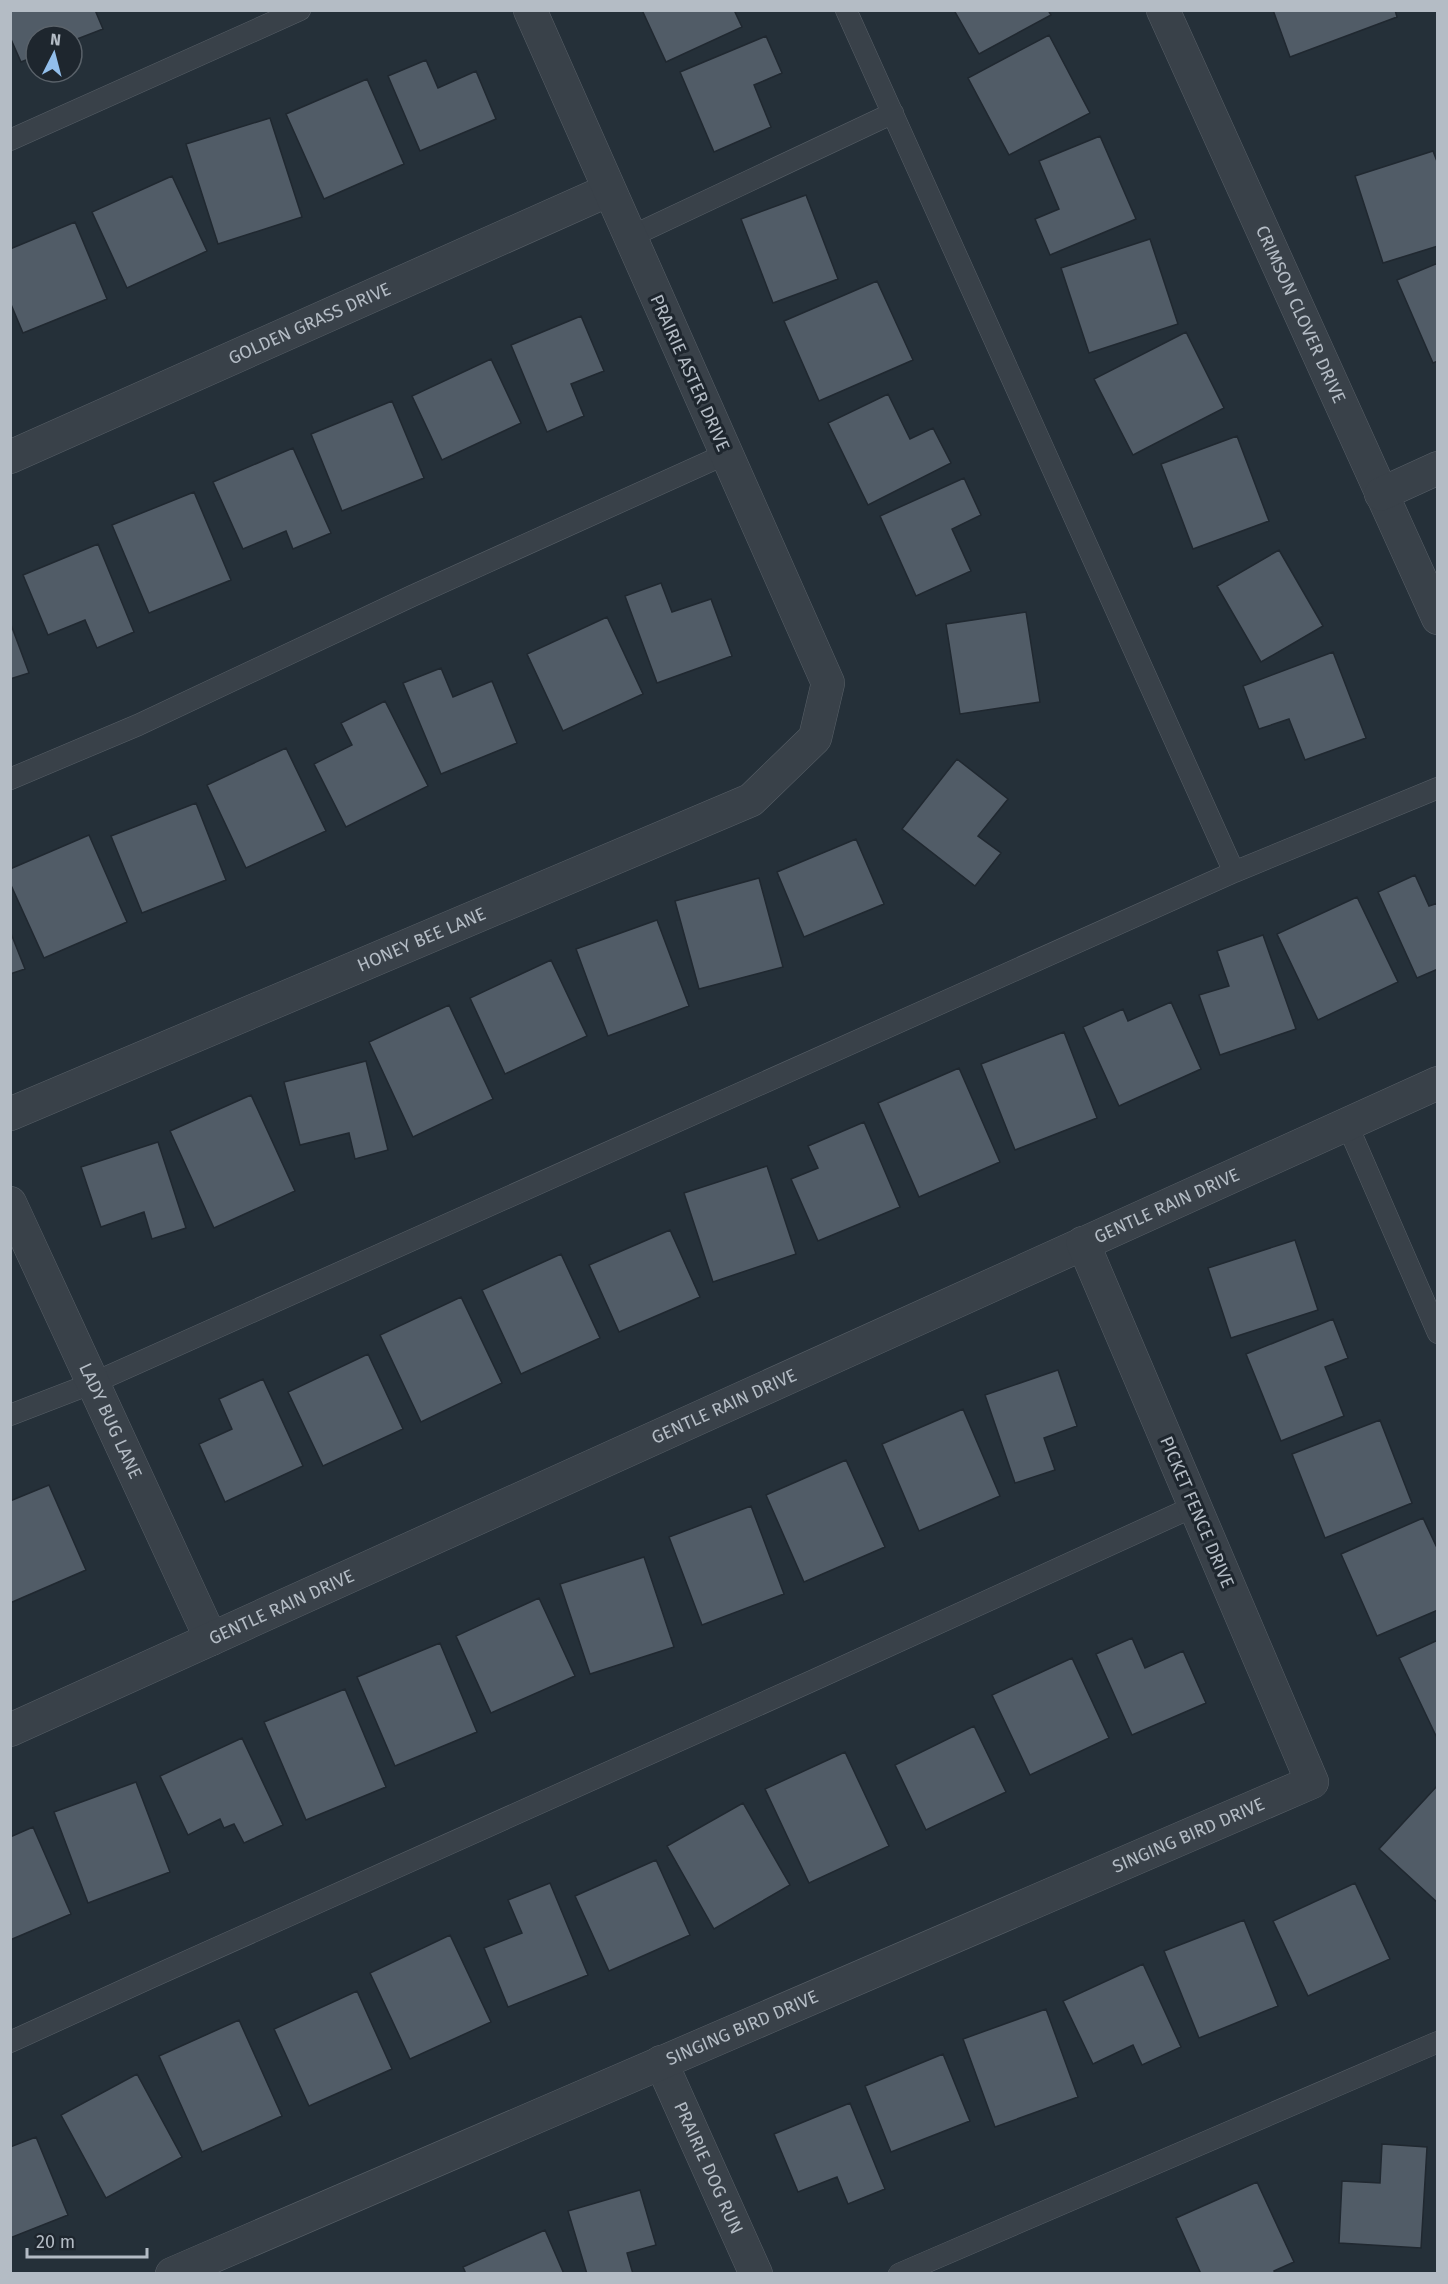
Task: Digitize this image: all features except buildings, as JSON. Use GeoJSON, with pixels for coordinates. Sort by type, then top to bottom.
{"type":"FeatureCollection","features":[{"type":"Feature","properties":{"kind":"street","name":"PRAIRIE ASTER DRIVE"},"geometry":{"type":"LineString","coordinates":[[530,10],[828,683],[815,738]]}},
{"type":"Feature","properties":{"kind":"street","name":"CRIMSON CLOVER DRIVE"},"geometry":{"type":"LineString","coordinates":[[1163,10],[1437,618]]}},
{"type":"Feature","properties":{"kind":"street","name":"GOLDEN GRASS DRIVE"},"geometry":{"type":"LineString","coordinates":[[10,457],[609,190]]}},
{"type":"Feature","properties":{"kind":"street"},"geometry":{"type":"LineString","coordinates":[[1381,494],[1437,468]]}},
{"type":"Feature","properties":{"kind":"street","name":"HONEY BEE LANE"},"geometry":{"type":"LineString","coordinates":[[10,1114],[751,800],[815,738]]}},
{"type":"Feature","properties":{"kind":"street","name":"GENTLE RAIN DRIVE"},"geometry":{"type":"LineString","coordinates":[[10,1730],[1437,1083]]}},
{"type":"Feature","properties":{"kind":"street","name":"LADY BUG LANE"},"geometry":{"type":"LineString","coordinates":[[10,1203],[211,1639]]}},
{"type":"Feature","properties":{"kind":"street","name":"PICKET FENCE DRIVE"},"geometry":{"type":"LineString","coordinates":[[1083,1243],[1312,1782]]}},
{"type":"Feature","properties":{"kind":"street","name":"SINGING BIRD DRIVE"},"geometry":{"type":"LineString","coordinates":[[172,2274],[1312,1782]]}},
{"type":"Feature","properties":{"kind":"street","name":"PRAIRIE DOG RUN"},"geometry":{"type":"LineString","coordinates":[[662,2062],[756,2274]]}},
{"type":"Feature","properties":{"kind":"lane"},"geometry":{"type":"LineString","coordinates":[[10,140],[300,10]]}},
{"type":"Feature","properties":{"kind":"lane"},"geometry":{"type":"LineString","coordinates":[[846,10],[1234,872]]}},
{"type":"Feature","properties":{"kind":"lane"},"geometry":{"type":"LineString","coordinates":[[630,237],[893,113]]}},
{"type":"Feature","properties":{"kind":"lane"},"geometry":{"type":"LineString","coordinates":[[10,779],[138,725],[412,596],[726,454]]}},
{"type":"Feature","properties":{"kind":"lane"},"geometry":{"type":"LineString","coordinates":[[10,1415],[93,1383],[1234,872],[1437,788]]}},
{"type":"Feature","properties":{"kind":"lane"},"geometry":{"type":"LineString","coordinates":[[1347,1124],[1437,1333]]}},
{"type":"Feature","properties":{"kind":"lane"},"geometry":{"type":"LineString","coordinates":[[10,2042],[1195,1506]]}},
{"type":"Feature","properties":{"kind":"lane"},"geometry":{"type":"LineString","coordinates":[[899,2274],[1437,2042]]}}]}
